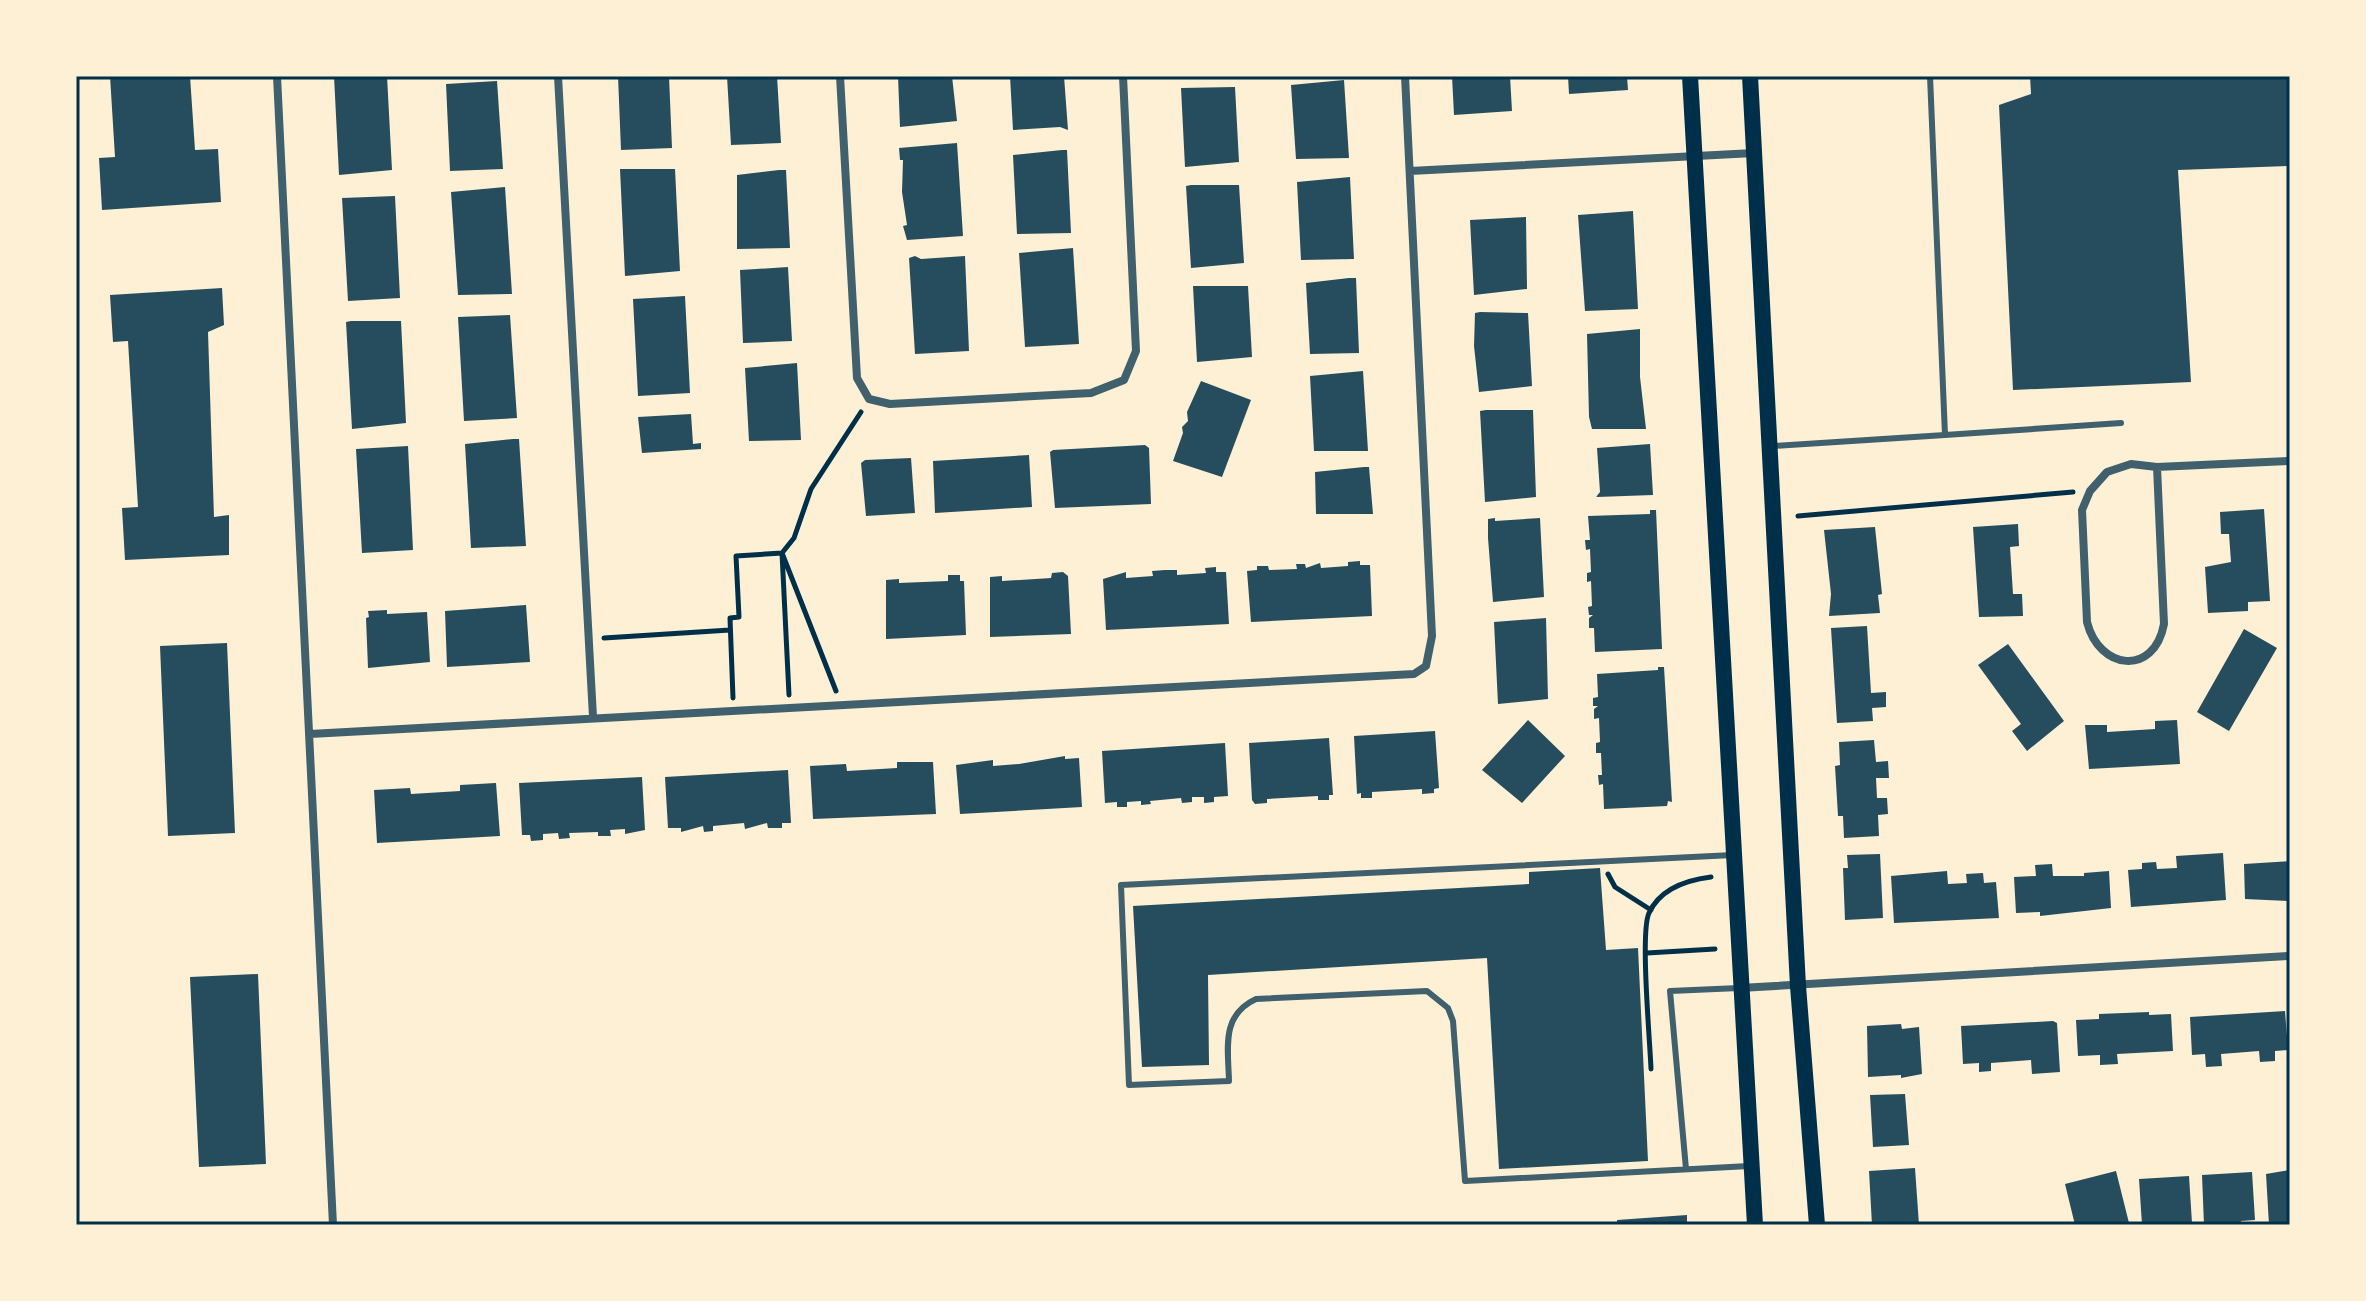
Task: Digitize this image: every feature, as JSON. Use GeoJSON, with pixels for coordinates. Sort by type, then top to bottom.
{"type":"FeatureCollection","features":[{"type":"Feature","properties":{"kind":"main road"},"geometry":{"type":"LineString","coordinates":[[1690,76],[1755,1225]]}},
{"type":"Feature","properties":{"kind":"main road"},"geometry":{"type":"LineString","coordinates":[[1750,76],[1798,986],[1817,1225]]}},
{"type":"Feature","properties":{"kind":"street"},"geometry":{"type":"LineString","coordinates":[[277,76],[333,1225]]}},
{"type":"Feature","properties":{"kind":"street"},"geometry":{"type":"LineString","coordinates":[[558,76],[593,717]]}},
{"type":"Feature","properties":{"kind":"street"},"geometry":{"type":"LineString","coordinates":[[840,76],[857,378],[869,399],[890,404],[1091,393],[1109,389],[1124,380],[1136,351],[1123,76]]}},
{"type":"Feature","properties":{"kind":"street"},"geometry":{"type":"LineString","coordinates":[[310,734],[1414,674],[1426,666],[1432,636],[1405,76]]}},
{"type":"Feature","properties":{"kind":"street"},"geometry":{"type":"LineString","coordinates":[[1410,171],[1754,153]]}},
{"type":"Feature","properties":{"kind":"street"},"geometry":{"type":"LineString","coordinates":[[2157,467],[2164,624],[2161,640],[2150,655],[2135,661],[2111,656],[2091,639],[2087,622],[2082,510],[2090,491],[2107,472],[2131,464],[2157,467],[2290,461]]}},
{"type":"Feature","properties":{"kind":"street"},"geometry":{"type":"LineString","coordinates":[[1740,988],[2290,956]]}},
{"type":"Feature","properties":{"kind":"lane"},"geometry":{"type":"LineString","coordinates":[[1930,76],[1945,435]]}},
{"type":"Feature","properties":{"kind":"lane"},"geometry":{"type":"LineString","coordinates":[[1769,447],[2121,423]]}},
{"type":"Feature","properties":{"kind":"lane"},"geometry":{"type":"LineString","coordinates":[[1733,855],[1121,885],[1129,1085],[1229,1081],[1227,1029],[1244,1005],[1256,999],[1427,991],[1448,1008],[1453,1021],[1465,1181],[1752,1166]]}},
{"type":"Feature","properties":{"kind":"lane"},"geometry":{"type":"LineString","coordinates":[[1686,1169],[1670,991],[1740,988]]}},
{"type":"Feature","properties":{"kind":"path"},"geometry":{"type":"LineString","coordinates":[[790,708],[782,553],[794,538],[811,489],[869,399]]}},
{"type":"Feature","properties":{"kind":"path"},"geometry":{"type":"LineString","coordinates":[[1798,516],[2090,491]]}},
{"type":"Feature","properties":{"kind":"path"},"geometry":{"type":"LineString","coordinates":[[782,553],[841,705]]}},
{"type":"Feature","properties":{"kind":"path"},"geometry":{"type":"LineString","coordinates":[[733,711],[730,618],[739,617],[736,556],[782,553]]}},
{"type":"Feature","properties":{"kind":"path"},"geometry":{"type":"LineString","coordinates":[[590,639],[730,630]]}},
{"type":"Feature","properties":{"kind":"path"},"geometry":{"type":"LineString","coordinates":[[1606,861],[1615,887],[1651,910]]}},
{"type":"Feature","properties":{"kind":"path"},"geometry":{"type":"LineString","coordinates":[[1651,1069],[1644,935],[1651,910],[1679,884],[1711,877]]}},
{"type":"Feature","properties":{"kind":"path"},"geometry":{"type":"LineString","coordinates":[[1647,953],[1715,949]]}},
{"type":"Feature","properties":{"kind":"building"},"geometry":{"type":"Polygon","coordinates":[[[110,76],[190,76],[195,150],[218,149],[221,202],[102,210],[99,158],[115,157],[110,76]]]}},
{"type":"Feature","properties":{"kind":"building"},"geometry":{"type":"Polygon","coordinates":[[[334,76],[387,76],[392,170],[339,175],[334,76]]]}},
{"type":"Feature","properties":{"kind":"building"},"geometry":{"type":"Polygon","coordinates":[[[618,76],[669,76],[672,148],[621,150],[618,76]]]}},
{"type":"Feature","properties":{"kind":"building"},"geometry":{"type":"Polygon","coordinates":[[[727,76],[777,76],[781,143],[731,145],[727,76]]]}},
{"type":"Feature","properties":{"kind":"building"},"geometry":{"type":"Polygon","coordinates":[[[898,76],[952,76],[957,121],[900,127],[898,76]]]}},
{"type":"Feature","properties":{"kind":"building"},"geometry":{"type":"Polygon","coordinates":[[[1010,76],[1064,76],[1068,130],[1060,127],[1013,130],[1010,76]]]}},
{"type":"Feature","properties":{"kind":"building"},"geometry":{"type":"Polygon","coordinates":[[[1452,76],[1510,76],[1512,111],[1454,115],[1452,76]]]}},
{"type":"Feature","properties":{"kind":"building"},"geometry":{"type":"Polygon","coordinates":[[[1568,76],[1627,76],[1628,90],[1569,94],[1568,76]]]}},
{"type":"Feature","properties":{"kind":"building"},"geometry":{"type":"Polygon","coordinates":[[[2030,76],[2290,76],[2290,166],[2178,170],[2191,382],[2013,390],[1999,105],[2031,94],[2030,76]]]}},
{"type":"Feature","properties":{"kind":"building"},"geometry":{"type":"Polygon","coordinates":[[[1344,80],[1349,158],[1296,159],[1291,85],[1344,80]]]}},
{"type":"Feature","properties":{"kind":"building"},"geometry":{"type":"Polygon","coordinates":[[[497,81],[503,169],[450,171],[446,84],[497,81]]]}},
{"type":"Feature","properties":{"kind":"building"},"geometry":{"type":"Polygon","coordinates":[[[1235,87],[1239,162],[1185,167],[1181,88],[1235,87]]]}},
{"type":"Feature","properties":{"kind":"building"},"geometry":{"type":"Polygon","coordinates":[[[957,143],[963,236],[907,240],[903,226],[907,225],[902,192],[903,160],[900,160],[899,148],[957,143]]]}},
{"type":"Feature","properties":{"kind":"building"},"geometry":{"type":"Polygon","coordinates":[[[1067,150],[1071,233],[1017,234],[1013,155],[1067,150]]]}},
{"type":"Feature","properties":{"kind":"building"},"geometry":{"type":"Polygon","coordinates":[[[620,169],[675,169],[680,271],[625,276],[620,169]]]}},
{"type":"Feature","properties":{"kind":"building"},"geometry":{"type":"Polygon","coordinates":[[[786,170],[790,248],[737,249],[737,175],[786,170]]]}},
{"type":"Feature","properties":{"kind":"building"},"geometry":{"type":"Polygon","coordinates":[[[1350,177],[1354,259],[1301,260],[1297,182],[1350,177]]]}},
{"type":"Feature","properties":{"kind":"building"},"geometry":{"type":"Polygon","coordinates":[[[1239,185],[1244,263],[1191,268],[1186,186],[1239,185]]]}},
{"type":"Feature","properties":{"kind":"building"},"geometry":{"type":"Polygon","coordinates":[[[505,187],[512,294],[458,295],[451,192],[505,187]]]}},
{"type":"Feature","properties":{"kind":"building"},"geometry":{"type":"Polygon","coordinates":[[[395,196],[400,298],[348,301],[342,198],[395,196]]]}},
{"type":"Feature","properties":{"kind":"building"},"geometry":{"type":"Polygon","coordinates":[[[1633,211],[1638,309],[1585,311],[1578,215],[1633,211]]]}},
{"type":"Feature","properties":{"kind":"building"},"geometry":{"type":"Polygon","coordinates":[[[1526,217],[1527,289],[1474,295],[1470,220],[1526,217]]]}},
{"type":"Feature","properties":{"kind":"building"},"geometry":{"type":"Polygon","coordinates":[[[1073,248],[1079,344],[1025,347],[1019,253],[1073,248]]]}},
{"type":"Feature","properties":{"kind":"building"},"geometry":{"type":"Polygon","coordinates":[[[915,256],[921,259],[965,256],[969,351],[915,354],[909,258],[915,256]]]}},
{"type":"Feature","properties":{"kind":"building"},"geometry":{"type":"Polygon","coordinates":[[[788,267],[792,341],[743,343],[740,270],[788,267]]]}},
{"type":"Feature","properties":{"kind":"building"},"geometry":{"type":"Polygon","coordinates":[[[1356,278],[1359,353],[1310,354],[1306,283],[1356,278]]]}},
{"type":"Feature","properties":{"kind":"building"},"geometry":{"type":"Polygon","coordinates":[[[1193,286],[1248,286],[1252,357],[1197,362],[1193,286]]]}},
{"type":"Feature","properties":{"kind":"building"},"geometry":{"type":"Polygon","coordinates":[[[222,288],[224,325],[208,332],[214,517],[229,515],[229,555],[125,560],[122,508],[138,507],[128,341],[113,342],[110,295],[222,288]]]}},
{"type":"Feature","properties":{"kind":"building"},"geometry":{"type":"Polygon","coordinates":[[[685,296],[690,393],[638,396],[633,299],[685,296]]]}},
{"type":"Feature","properties":{"kind":"building"},"geometry":{"type":"Polygon","coordinates":[[[1475,313],[1528,313],[1532,386],[1479,392],[1474,346],[1475,313]]]}},
{"type":"Feature","properties":{"kind":"building"},"geometry":{"type":"Polygon","coordinates":[[[510,315],[517,418],[464,421],[458,317],[510,315]]]}},
{"type":"Feature","properties":{"kind":"building"},"geometry":{"type":"Polygon","coordinates":[[[401,321],[406,423],[352,429],[346,322],[401,321]]]}},
{"type":"Feature","properties":{"kind":"building"},"geometry":{"type":"Polygon","coordinates":[[[1640,329],[1640,377],[1646,429],[1592,429],[1587,334],[1640,329]]]}},
{"type":"Feature","properties":{"kind":"building"},"geometry":{"type":"Polygon","coordinates":[[[797,363],[801,440],[749,441],[745,368],[797,363]]]}},
{"type":"Feature","properties":{"kind":"building"},"geometry":{"type":"Polygon","coordinates":[[[1363,371],[1368,451],[1314,451],[1310,376],[1363,371]]]}},
{"type":"Feature","properties":{"kind":"building"},"geometry":{"type":"Polygon","coordinates":[[[1201,381],[1251,400],[1222,477],[1173,461],[1183,433],[1182,427],[1188,421],[1187,412],[1201,381]]]}},
{"type":"Feature","properties":{"kind":"building"},"geometry":{"type":"Polygon","coordinates":[[[1533,410],[1536,497],[1485,502],[1480,411],[1533,410]]]}},
{"type":"Feature","properties":{"kind":"building"},"geometry":{"type":"Polygon","coordinates":[[[691,414],[693,444],[701,443],[701,449],[642,453],[638,417],[691,414]]]}},
{"type":"Feature","properties":{"kind":"building"},"geometry":{"type":"Polygon","coordinates":[[[519,439],[526,546],[471,548],[465,444],[519,439]]]}},
{"type":"Feature","properties":{"kind":"building"},"geometry":{"type":"Polygon","coordinates":[[[1650,444],[1653,495],[1596,497],[1600,492],[1597,448],[1650,444]]]}},
{"type":"Feature","properties":{"kind":"building"},"geometry":{"type":"Polygon","coordinates":[[[1145,445],[1149,448],[1151,504],[1055,508],[1050,452],[1145,445]]]}},
{"type":"Feature","properties":{"kind":"building"},"geometry":{"type":"Polygon","coordinates":[[[408,446],[413,550],[362,553],[356,449],[408,446]]]}},
{"type":"Feature","properties":{"kind":"building"},"geometry":{"type":"Polygon","coordinates":[[[1029,455],[1032,507],[935,513],[933,461],[1029,455]]]}},
{"type":"Feature","properties":{"kind":"building"},"geometry":{"type":"Polygon","coordinates":[[[911,458],[915,513],[866,516],[861,463],[865,460],[911,458]]]}},
{"type":"Feature","properties":{"kind":"building"},"geometry":{"type":"Polygon","coordinates":[[[1369,467],[1373,514],[1316,514],[1315,472],[1369,467]]]}},
{"type":"Feature","properties":{"kind":"building"},"geometry":{"type":"Polygon","coordinates":[[[2264,509],[2270,601],[2248,602],[2248,611],[2208,613],[2205,567],[2231,562],[2229,534],[2221,534],[2220,512],[2264,509]]]}},
{"type":"Feature","properties":{"kind":"building"},"geometry":{"type":"Polygon","coordinates":[[[1650,510],[1656,510],[1662,649],[1595,652],[1594,628],[1589,628],[1589,618],[1593,615],[1589,615],[1588,607],[1592,606],[1591,581],[1587,582],[1587,573],[1591,572],[1590,549],[1586,550],[1585,540],[1590,540],[1588,516],[1650,514],[1650,510]]]}},
{"type":"Feature","properties":{"kind":"building"},"geometry":{"type":"Polygon","coordinates":[[[1495,518],[1495,521],[1540,518],[1544,597],[1493,602],[1488,519],[1495,518]]]}},
{"type":"Feature","properties":{"kind":"building"},"geometry":{"type":"Polygon","coordinates":[[[2018,524],[2019,546],[2010,547],[2013,594],[2022,594],[2023,616],[1979,617],[1973,527],[2018,524]]]}},
{"type":"Feature","properties":{"kind":"building"},"geometry":{"type":"Polygon","coordinates":[[[1875,527],[1882,594],[1878,595],[1880,613],[1829,616],[1831,594],[1824,530],[1875,527]]]}},
{"type":"Feature","properties":{"kind":"building"},"geometry":{"type":"Polygon","coordinates":[[[1360,561],[1360,565],[1370,565],[1372,616],[1251,622],[1247,571],[1257,570],[1257,566],[1268,566],[1269,570],[1297,569],[1296,564],[1305,564],[1306,568],[1320,563],[1321,568],[1348,566],[1348,562],[1360,561]]]}},
{"type":"Feature","properties":{"kind":"building"},"geometry":{"type":"Polygon","coordinates":[[[1216,567],[1216,572],[1226,572],[1229,624],[1106,630],[1103,579],[1126,572],[1126,578],[1153,576],[1152,571],[1165,570],[1177,570],[1177,575],[1206,573],[1205,568],[1216,567]]]}},
{"type":"Feature","properties":{"kind":"building"},"geometry":{"type":"Polygon","coordinates":[[[1063,572],[1068,576],[1071,634],[990,637],[990,577],[1002,576],[1002,581],[1051,578],[1052,573],[1063,572]]]}},
{"type":"Feature","properties":{"kind":"building"},"geometry":{"type":"Polygon","coordinates":[[[948,575],[960,575],[960,581],[964,581],[966,635],[886,639],[886,580],[899,579],[899,583],[948,581],[948,575]]]}},
{"type":"Feature","properties":{"kind":"building"},"geometry":{"type":"Polygon","coordinates":[[[526,605],[530,662],[447,667],[445,611],[526,605]]]}},
{"type":"Feature","properties":{"kind":"building"},"geometry":{"type":"Polygon","coordinates":[[[387,610],[387,614],[427,612],[430,662],[368,668],[368,611],[387,610]]]}},
{"type":"Feature","properties":{"kind":"building"},"geometry":{"type":"Polygon","coordinates":[[[1546,618],[1548,699],[1498,704],[1494,622],[1546,618]]]}},
{"type":"Feature","properties":{"kind":"building"},"geometry":{"type":"Polygon","coordinates":[[[1867,626],[1871,693],[1886,692],[1886,707],[1872,708],[1873,721],[1837,723],[1831,628],[1867,626]]]}},
{"type":"Feature","properties":{"kind":"building"},"geometry":{"type":"Polygon","coordinates":[[[2244,629],[2277,648],[2229,731],[2197,712],[2244,629]]]}},
{"type":"Feature","properties":{"kind":"building"},"geometry":{"type":"Polygon","coordinates":[[[227,643],[235,833],[168,836],[160,646],[227,643]]]}},
{"type":"Feature","properties":{"kind":"building"},"geometry":{"type":"Polygon","coordinates":[[[2008,644],[2064,721],[2027,751],[2012,731],[2021,724],[1978,665],[2008,644]]]}},
{"type":"Feature","properties":{"kind":"building"},"geometry":{"type":"Polygon","coordinates":[[[1658,667],[1664,667],[1672,802],[1668,801],[1667,806],[1604,809],[1603,784],[1599,785],[1598,775],[1602,775],[1601,753],[1596,753],[1596,743],[1600,742],[1599,718],[1594,719],[1594,709],[1598,706],[1593,706],[1593,698],[1598,697],[1597,674],[1658,670],[1658,667]]]}},
{"type":"Feature","properties":{"kind":"building"},"geometry":{"type":"Polygon","coordinates":[[[1528,720],[1565,756],[1522,803],[1482,770],[1528,720]]]}},
{"type":"Feature","properties":{"kind":"building"},"geometry":{"type":"Polygon","coordinates":[[[2177,720],[2180,764],[2089,769],[2085,725],[2107,725],[2107,732],[2155,729],[2155,721],[2177,720]]]}},
{"type":"Feature","properties":{"kind":"building"},"geometry":{"type":"Polygon","coordinates":[[[1435,731],[1439,788],[1434,789],[1434,793],[1422,794],[1422,789],[1372,792],[1372,798],[1361,798],[1361,793],[1357,794],[1354,736],[1435,731]]]}},
{"type":"Feature","properties":{"kind":"building"},"geometry":{"type":"Polygon","coordinates":[[[1329,738],[1333,795],[1329,795],[1329,800],[1318,800],[1318,796],[1267,799],[1267,803],[1255,804],[1252,800],[1249,743],[1329,738]]]}},
{"type":"Feature","properties":{"kind":"building"},"geometry":{"type":"Polygon","coordinates":[[[1874,740],[1876,762],[1888,761],[1889,778],[1876,778],[1877,798],[1887,798],[1888,814],[1878,815],[1879,836],[1844,838],[1843,816],[1838,816],[1835,766],[1840,765],[1839,742],[1874,740]]]}},
{"type":"Feature","properties":{"kind":"building"},"geometry":{"type":"Polygon","coordinates":[[[1225,743],[1228,796],[1214,797],[1214,802],[1204,803],[1204,797],[1192,797],[1192,802],[1182,803],[1181,798],[1141,805],[1141,801],[1127,802],[1127,807],[1117,807],[1117,802],[1105,803],[1102,751],[1225,743]]]}},
{"type":"Feature","properties":{"kind":"building"},"geometry":{"type":"Polygon","coordinates":[[[1065,756],[1065,759],[1079,758],[1082,807],[960,814],[956,765],[993,760],[993,766],[1019,764],[1065,756]]]}},
{"type":"Feature","properties":{"kind":"building"},"geometry":{"type":"Polygon","coordinates":[[[897,762],[933,762],[936,814],[813,819],[810,766],[846,764],[847,771],[897,768],[897,762]]]}},
{"type":"Feature","properties":{"kind":"building"},"geometry":{"type":"Polygon","coordinates":[[[788,770],[791,823],[782,823],[782,828],[768,828],[767,823],[745,829],[744,823],[713,826],[713,831],[704,832],[703,826],[681,832],[681,828],[668,828],[665,777],[788,770]]]}},
{"type":"Feature","properties":{"kind":"building"},"geometry":{"type":"Polygon","coordinates":[[[642,777],[645,830],[625,834],[625,829],[610,830],[611,836],[598,836],[598,832],[569,833],[570,838],[559,839],[558,833],[543,834],[543,840],[531,841],[530,835],[522,835],[519,783],[642,777]]]}},
{"type":"Feature","properties":{"kind":"building"},"geometry":{"type":"Polygon","coordinates":[[[496,783],[500,836],[377,843],[374,790],[410,788],[411,794],[460,791],[460,785],[496,783]]]}},
{"type":"Feature","properties":{"kind":"building"},"geometry":{"type":"Polygon","coordinates":[[[2223,853],[2226,900],[2131,907],[2128,870],[2142,869],[2142,863],[2156,862],[2157,869],[2177,868],[2176,856],[2223,853]]]}},
{"type":"Feature","properties":{"kind":"building"},"geometry":{"type":"Polygon","coordinates":[[[1880,854],[1883,918],[1845,920],[1843,868],[1848,868],[1847,855],[1880,854]]]}},
{"type":"Feature","properties":{"kind":"building"},"geometry":{"type":"Polygon","coordinates":[[[2290,861],[2290,901],[2245,899],[2244,864],[2290,861]]]}},
{"type":"Feature","properties":{"kind":"building"},"geometry":{"type":"Polygon","coordinates":[[[2052,864],[2053,876],[2084,876],[2084,873],[2109,871],[2111,908],[2040,916],[2040,912],[2016,913],[2014,877],[2036,876],[2035,865],[2052,864]]]}},
{"type":"Feature","properties":{"kind":"building"},"geometry":{"type":"Polygon","coordinates":[[[1600,868],[1606,950],[1638,948],[1648,1161],[1499,1169],[1487,958],[1208,975],[1209,1065],[1142,1067],[1133,906],[1529,884],[1529,872],[1600,868]]]}},
{"type":"Feature","properties":{"kind":"building"},"geometry":{"type":"Polygon","coordinates":[[[1947,871],[1948,884],[1967,883],[1966,874],[1983,873],[1984,883],[1996,882],[1999,918],[1894,923],[1891,876],[1947,871]]]}},
{"type":"Feature","properties":{"kind":"building"},"geometry":{"type":"Polygon","coordinates":[[[258,974],[266,1164],[199,1167],[190,977],[258,974]]]}},
{"type":"Feature","properties":{"kind":"building"},"geometry":{"type":"Polygon","coordinates":[[[2285,1011],[2288,1050],[2275,1051],[2275,1061],[2260,1062],[2259,1051],[2221,1054],[2222,1066],[2206,1067],[2205,1054],[2192,1055],[2190,1017],[2285,1011]]]}},
{"type":"Feature","properties":{"kind":"building"},"geometry":{"type":"Polygon","coordinates":[[[2149,1012],[2149,1015],[2171,1014],[2173,1051],[2117,1054],[2118,1064],[2100,1065],[2100,1055],[2078,1056],[2076,1020],[2099,1019],[2099,1014],[2149,1012]]]}},
{"type":"Feature","properties":{"kind":"building"},"geometry":{"type":"Polygon","coordinates":[[[2057,1023],[2060,1072],[2032,1074],[2031,1060],[1991,1063],[1991,1071],[1979,1072],[1979,1063],[1963,1064],[1961,1026],[2057,1023]]]}},
{"type":"Feature","properties":{"kind":"building"},"geometry":{"type":"Polygon","coordinates":[[[1901,1024],[1902,1029],[1919,1027],[1922,1074],[1901,1078],[1901,1075],[1868,1077],[1867,1026],[1901,1024]]]}},
{"type":"Feature","properties":{"kind":"building"},"geometry":{"type":"Polygon","coordinates":[[[1905,1094],[1909,1145],[1873,1147],[1870,1095],[1905,1094]]]}},
{"type":"Feature","properties":{"kind":"building"},"geometry":{"type":"Polygon","coordinates":[[[1915,1168],[1919,1225],[1872,1225],[1869,1171],[1915,1168]]]}},
{"type":"Feature","properties":{"kind":"building"},"geometry":{"type":"Polygon","coordinates":[[[2290,1170],[2290,1224],[2269,1225],[2266,1174],[2290,1170]]]}},
{"type":"Feature","properties":{"kind":"building"},"geometry":{"type":"Polygon","coordinates":[[[2116,1171],[2129,1223],[2075,1225],[2065,1184],[2116,1171]]]}},
{"type":"Feature","properties":{"kind":"building"},"geometry":{"type":"Polygon","coordinates":[[[2252,1172],[2255,1220],[2241,1221],[2241,1225],[2204,1225],[2202,1175],[2252,1172]]]}},
{"type":"Feature","properties":{"kind":"building"},"geometry":{"type":"Polygon","coordinates":[[[2189,1176],[2192,1223],[2142,1225],[2139,1179],[2189,1176]]]}},
{"type":"Feature","properties":{"kind":"building"},"geometry":{"type":"Polygon","coordinates":[[[1687,1215],[1687,1225],[1617,1225],[1617,1220],[1687,1215]]]}}]}
